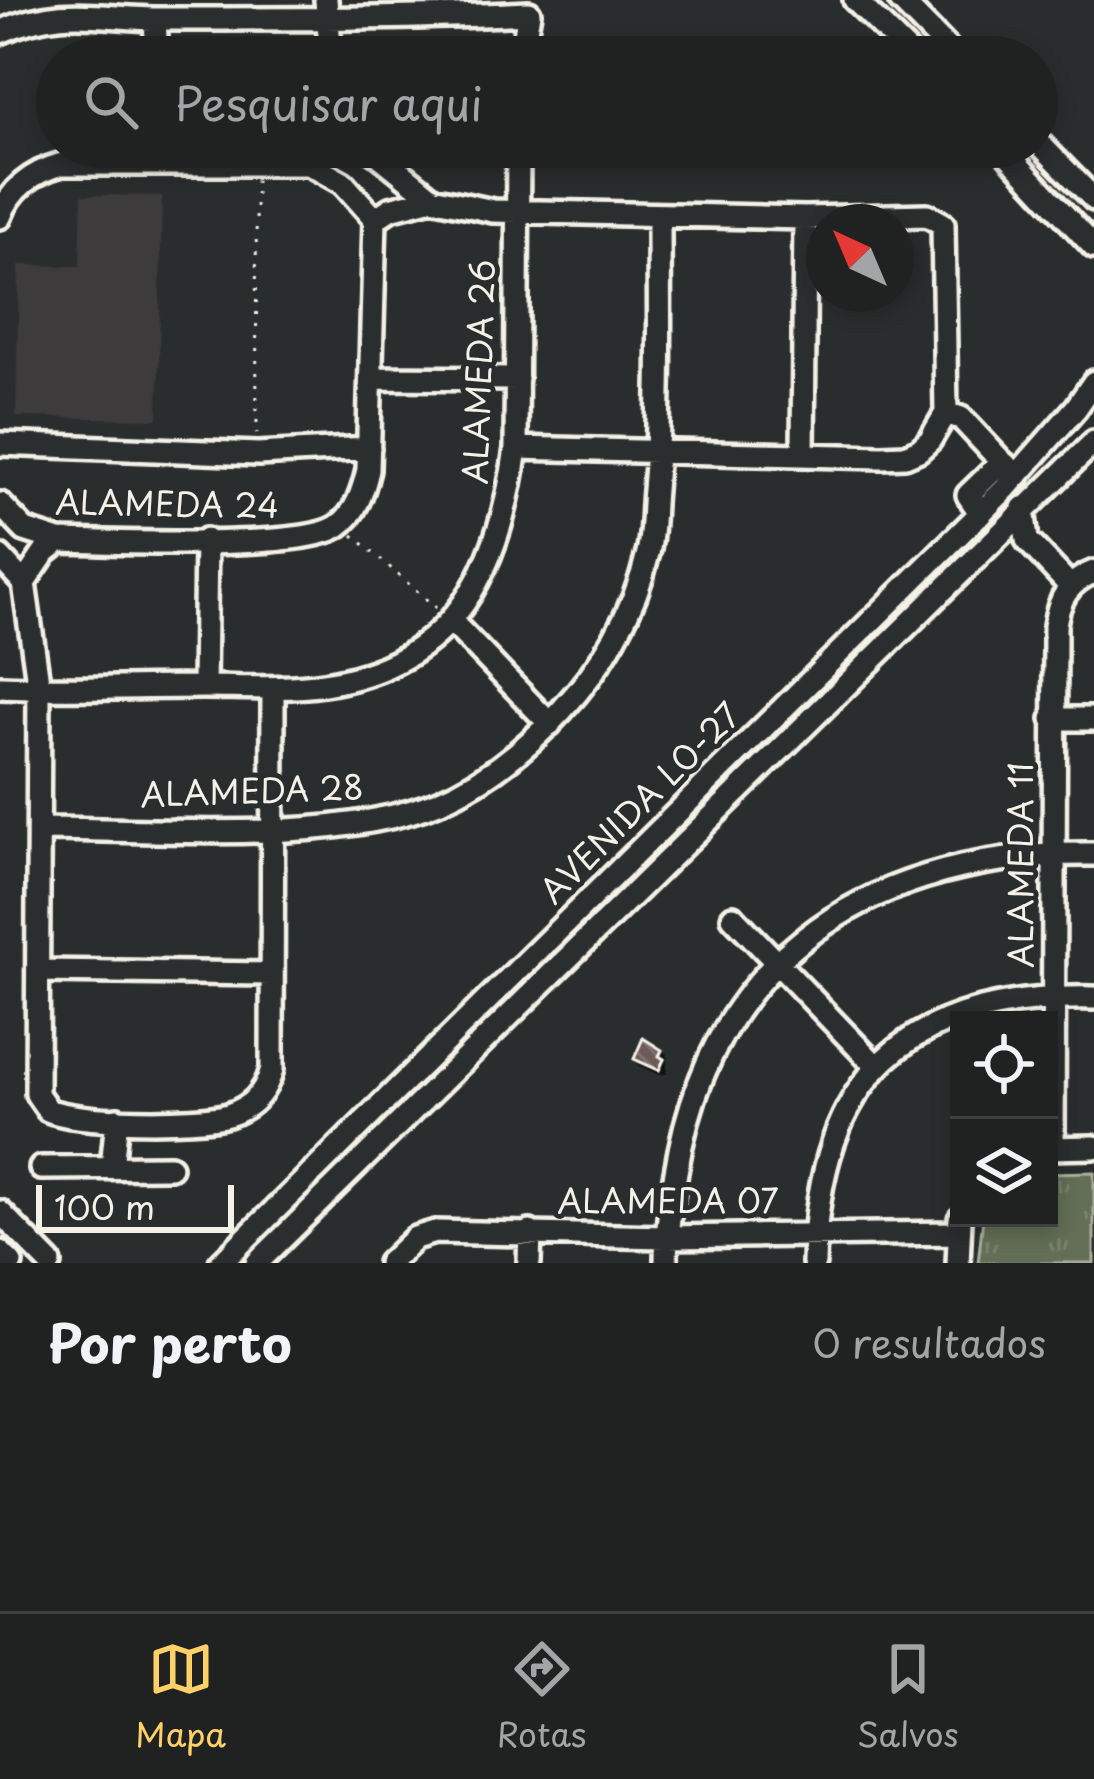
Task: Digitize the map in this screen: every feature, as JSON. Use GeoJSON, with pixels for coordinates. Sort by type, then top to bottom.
{"type":"FeatureCollection","features":[{"type":"Feature","properties":{"kind":"street"},"geometry":{"type":"LineString","coordinates":[[855,0],[892,36]]}},
{"type":"Feature","properties":{"kind":"street"},"geometry":{"type":"LineString","coordinates":[[900,0],[935,36]]}},
{"type":"Feature","properties":{"kind":"street"},"geometry":{"type":"LineString","coordinates":[[0,32],[90,6],[155,20],[326,9],[536,7],[527,36]]}},
{"type":"Feature","properties":{"kind":"street"},"geometry":{"type":"LineString","coordinates":[[155,20],[156,36]]}},
{"type":"Feature","properties":{"kind":"street"},"geometry":{"type":"LineString","coordinates":[[1058,162],[1094,199]]}},
{"type":"Feature","properties":{"kind":"street"},"geometry":{"type":"LineString","coordinates":[[0,217],[14,191],[49,168]]}},
{"type":"Feature","properties":{"kind":"street"},"geometry":{"type":"LineString","coordinates":[[330,168],[375,219],[369,448],[358,504],[341,525]]}},
{"type":"Feature","properties":{"kind":"street"},"geometry":{"type":"LineString","coordinates":[[395,168],[433,198]]}},
{"type":"Feature","properties":{"kind":"street","name":"ALAMEDA 26"},"geometry":{"type":"LineString","coordinates":[[0,687],[325,684],[390,665],[451,621],[476,586],[504,524],[516,448],[517,168]]}},
{"type":"Feature","properties":{"kind":"street"},"geometry":{"type":"LineString","coordinates":[[1021,168],[1094,247]]}},
{"type":"Feature","properties":{"kind":"street"},"geometry":{"type":"LineString","coordinates":[[375,219],[390,209],[433,198],[516,212],[806,218],[803,455]]}},
{"type":"Feature","properties":{"kind":"street"},"geometry":{"type":"LineString","coordinates":[[516,448],[905,456],[930,440],[946,412],[946,230],[940,220],[914,215]]}},
{"type":"Feature","properties":{"kind":"street","name":"ALAMEDA 28"},"geometry":{"type":"LineString","coordinates":[[40,830],[272,829],[393,817],[438,802],[490,775],[550,724],[585,686],[617,633],[649,553],[658,450],[659,217]]}},
{"type":"Feature","properties":{"kind":"street"},"geometry":{"type":"LineString","coordinates":[[373,378],[517,379]]}},
{"type":"Feature","properties":{"kind":"street","name":"AVENIDA LO-27"},"geometry":{"type":"LineString","coordinates":[[221,1263],[981,514],[1010,468],[1094,382]]}},
{"type":"Feature","properties":{"kind":"street"},"geometry":{"type":"LineString","coordinates":[[946,412],[962,418],[1010,468]]}},
{"type":"Feature","properties":{"kind":"street","name":"AVENIDA LO-27"},"geometry":{"type":"LineString","coordinates":[[257,1263],[1094,442]]}},
{"type":"Feature","properties":{"kind":"street"},"geometry":{"type":"LineString","coordinates":[[0,444],[257,454],[369,448]]}},
{"type":"Feature","properties":{"kind":"street","name":"ALAMEDA 24"},"geometry":{"type":"LineString","coordinates":[[0,504],[25,530],[59,541],[305,538],[341,525]]}},
{"type":"Feature","properties":{"kind":"street"},"geometry":{"type":"LineString","coordinates":[[1023,508],[1027,539],[1070,586],[1093,573]]}},
{"type":"Feature","properties":{"kind":"street"},"geometry":{"type":"LineString","coordinates":[[204,687],[206,540]]}},
{"type":"Feature","properties":{"kind":"street"},"geometry":{"type":"LineString","coordinates":[[25,583],[45,552],[59,541]]}},
{"type":"Feature","properties":{"kind":"street"},"geometry":{"type":"LineString","coordinates":[[0,557],[25,583],[39,689],[40,1103],[56,1114],[117,1119],[232,1114],[262,1095],[272,1069],[273,688]]}},
{"type":"Feature","properties":{"kind":"street","name":"ALAMEDA 11"},"geometry":{"type":"LineString","coordinates":[[1052,1119],[1053,719],[1057,607],[1070,586]]}},
{"type":"Feature","properties":{"kind":"street"},"geometry":{"type":"LineString","coordinates":[[451,621],[550,724]]}},
{"type":"Feature","properties":{"kind":"street"},"geometry":{"type":"LineString","coordinates":[[1053,719],[1094,718]]}},
{"type":"Feature","properties":{"kind":"street"},"geometry":{"type":"LineString","coordinates":[[666,1263],[683,1131],[699,1076],[731,1015],[777,961],[833,918],[936,872],[1055,854],[1094,854]]}},
{"type":"Feature","properties":{"kind":"street"},"geometry":{"type":"LineString","coordinates":[[733,917],[875,1065]]}},
{"type":"Feature","properties":{"kind":"street"},"geometry":{"type":"LineString","coordinates":[[40,971],[270,974]]}},
{"type":"Feature","properties":{"kind":"street"},"geometry":{"type":"LineString","coordinates":[[814,1263],[817,1196],[827,1153],[852,1099],[875,1065],[946,1021],[982,1009],[1054,997],[1094,998]]}},
{"type":"Feature","properties":{"kind":"street"},"geometry":{"type":"LineString","coordinates":[[112,1167],[117,1119]]}},
{"type":"Feature","properties":{"kind":"street"},"geometry":{"type":"LineString","coordinates":[[1058,1148],[1094,1147]]}},
{"type":"Feature","properties":{"kind":"street"},"geometry":{"type":"LineString","coordinates":[[41,1168],[170,1167]]}},
{"type":"Feature","properties":{"kind":"street"},"geometry":{"type":"LineString","coordinates":[[0,1213],[50,1263]]}},
{"type":"Feature","properties":{"kind":"street","name":"ALAMEDA 07"},"geometry":{"type":"LineString","coordinates":[[388,1263],[415,1238],[435,1232],[666,1237],[950,1226]]}},
{"type":"Feature","properties":{"kind":"street"},"geometry":{"type":"LineString","coordinates":[[958,1263],[959,1227]]}},
{"type":"Feature","properties":{"kind":"street"},"geometry":{"type":"LineString","coordinates":[[529,1263],[530,1232]]}},
{"type":"Feature","properties":{"kind":"street"},"geometry":{"type":"LineString","coordinates":[[0,1252],[11,1263]]}},
{"type":"Feature","properties":{"kind":"path"},"geometry":{"type":"LineString","coordinates":[[256,168],[257,454]]}},
{"type":"Feature","properties":{"kind":"path"},"geometry":{"type":"LineString","coordinates":[[341,525],[451,621]]}},
{"type":"Feature","properties":{"kind":"shaded area"},"geometry":{"type":"Polygon","coordinates":[[[82,195],[162,196],[158,419],[16,417],[19,265],[80,266],[82,195]]]}},
{"type":"Feature","properties":{"kind":"green space"},"geometry":{"type":"Polygon","coordinates":[[[1094,1172],[1094,1263],[978,1263],[982,1227],[1058,1227],[1058,1173],[1094,1172]]]}},
{"type":"Feature","properties":{"kind":"building"},"geometry":{"type":"Polygon","coordinates":[[[643,1038],[662,1050],[659,1070],[634,1059],[643,1038]]]}}]}
